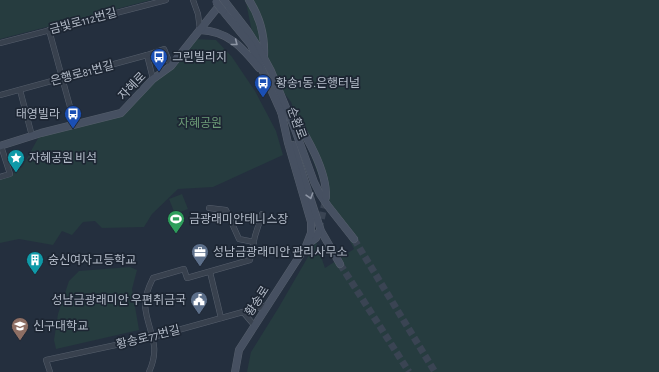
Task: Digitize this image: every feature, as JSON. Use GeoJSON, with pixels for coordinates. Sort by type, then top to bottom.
{"type":"FeatureCollection","features":[{"type":"Feature","properties":{"kind":"main road"},"geometry":{"type":"LineString","coordinates":[[249,0],[255,9],[261,26],[264,43],[264,58]]}},
{"type":"Feature","properties":{"kind":"main road","name":"순환로"},"geometry":{"type":"LineString","coordinates":[[215,1],[251,45],[281,111],[321,231],[340,264]]}},
{"type":"Feature","properties":{"kind":"main road","name":"자혜로"},"geometry":{"type":"LineString","coordinates":[[1,146],[32,136],[121,113],[153,79],[170,66],[224,1]]}},
{"type":"Feature","properties":{"kind":"main road","name":"순환로"},"geometry":{"type":"LineString","coordinates":[[224,1],[248,30],[264,58],[282,97],[320,194],[354,239]]}},
{"type":"Feature","properties":{"kind":"main road"},"geometry":{"type":"LineString","coordinates":[[200,30],[215,31],[230,38],[249,55],[264,74]]}},
{"type":"Feature","properties":{"kind":"main road"},"geometry":{"type":"LineString","coordinates":[[282,97],[307,139],[320,167],[326,190],[326,197]]}},
{"type":"Feature","properties":{"kind":"main road"},"geometry":{"type":"LineString","coordinates":[[281,111],[289,149],[311,222],[311,233],[306,246]]}},
{"type":"Feature","properties":{"kind":"main road"},"geometry":{"type":"LineString","coordinates":[[306,246],[316,238],[318,233]]}},
{"type":"Feature","properties":{"kind":"main road","name":"황송로"},"geometry":{"type":"LineString","coordinates":[[235,372],[239,350],[306,246]]}},
{"type":"Feature","properties":{"kind":"street","name":"금빛로112번길"},"geometry":{"type":"LineString","coordinates":[[0,43],[166,0]]}},
{"type":"Feature","properties":{"kind":"street"},"geometry":{"type":"LineString","coordinates":[[193,0],[198,14],[200,30]]}},
{"type":"Feature","properties":{"kind":"street"},"geometry":{"type":"LineString","coordinates":[[49,30],[75,125]]}},
{"type":"Feature","properties":{"kind":"street","name":"은행로81번길"},"geometry":{"type":"LineString","coordinates":[[0,96],[146,55],[164,48],[170,66]]}},
{"type":"Feature","properties":{"kind":"street"},"geometry":{"type":"LineString","coordinates":[[146,55],[153,79]]}},
{"type":"Feature","properties":{"kind":"street"},"geometry":{"type":"LineString","coordinates":[[20,90],[32,136]]}},
{"type":"Feature","properties":{"kind":"street","name":"자혜로"},"geometry":{"type":"LineString","coordinates":[[0,177],[10,174],[1,146]]}},
{"type":"Feature","properties":{"kind":"street"},"geometry":{"type":"LineString","coordinates":[[210,208],[226,210],[239,239],[254,242]]}},
{"type":"Feature","properties":{"kind":"street"},"geometry":{"type":"LineString","coordinates":[[149,372],[155,359],[155,346],[145,305],[149,286],[153,278],[184,269],[187,278],[250,260],[262,214]]}},
{"type":"Feature","properties":{"kind":"street"},"geometry":{"type":"LineString","coordinates":[[210,272],[221,318]]}},
{"type":"Feature","properties":{"kind":"street","name":"황송로77번길"},"geometry":{"type":"LineString","coordinates":[[50,372],[46,360],[153,337],[268,305]]}},
{"type":"Feature","properties":{"kind":"street"},"geometry":{"type":"LineString","coordinates":[[243,312],[254,325]]}},
{"type":"Feature","properties":{"kind":"green space"},"geometry":{"type":"Polygon","coordinates":[[[0,0],[151,0],[0,39],[0,0]]]}},
{"type":"Feature","properties":{"kind":"green space"},"geometry":{"type":"Polygon","coordinates":[[[244,0],[659,0],[659,372],[247,372],[251,352],[279,307],[316,242],[325,268],[354,249],[324,190],[291,102],[257,57],[246,2],[244,0]]]}},
{"type":"Feature","properties":{"kind":"green space","name":"자혜공원"},"geometry":{"type":"Polygon","coordinates":[[[193,39],[216,40],[232,57],[255,91],[276,131],[283,155],[213,187],[178,189],[152,214],[144,227],[102,228],[95,221],[83,222],[72,235],[62,231],[53,245],[19,239],[0,243],[0,177],[14,173],[22,167],[41,133],[121,113],[193,39]]]}},
{"type":"Feature","properties":{"kind":"green space"},"geometry":{"type":"Polygon","coordinates":[[[182,194],[188,209],[175,214],[169,199],[182,194]]]}},
{"type":"Feature","properties":{"kind":"green space"},"geometry":{"type":"Polygon","coordinates":[[[130,267],[137,270],[132,289],[139,330],[56,349],[54,340],[58,314],[69,281],[79,271],[130,267]]]}},
{"type":"Feature","properties":{"kind":"tunnel"},"geometry":{"type":"LineString","coordinates":[[319,229],[326,198]]}},
{"type":"Feature","properties":{"kind":"tunnel"},"geometry":{"type":"LineString","coordinates":[[354,239],[435,372]]}},
{"type":"Feature","properties":{"kind":"tunnel"},"geometry":{"type":"LineString","coordinates":[[340,264],[409,372]]}},
{"type":"Feature","properties":{"kind":"place","name":"그린빌리지"},"geometry":{"type":"Point","coordinates":[159,72]}},
{"type":"Feature","properties":{"kind":"place","name":"황송1동.은행터널"},"geometry":{"type":"Point","coordinates":[263,98]}},
{"type":"Feature","properties":{"kind":"place","name":"태영빌라"},"geometry":{"type":"Point","coordinates":[73,129]}},
{"type":"Feature","properties":{"kind":"place","name":"자혜공원 비석"},"geometry":{"type":"Point","coordinates":[16,173]}},
{"type":"Feature","properties":{"kind":"place","name":"금광래미안테니스장"},"geometry":{"type":"Point","coordinates":[176,234]}},
{"type":"Feature","properties":{"kind":"place","name":"성남금광래미안 관리사무소"},"geometry":{"type":"Point","coordinates":[200,267]}},
{"type":"Feature","properties":{"kind":"place","name":"숭신여자고등학교"},"geometry":{"type":"Point","coordinates":[35,275]}},
{"type":"Feature","properties":{"kind":"place","name":"성남금광래미안 우편취금국"},"geometry":{"type":"Point","coordinates":[199,315]}},
{"type":"Feature","properties":{"kind":"place","name":"신구대학교"},"geometry":{"type":"Point","coordinates":[20,341]}}]}
